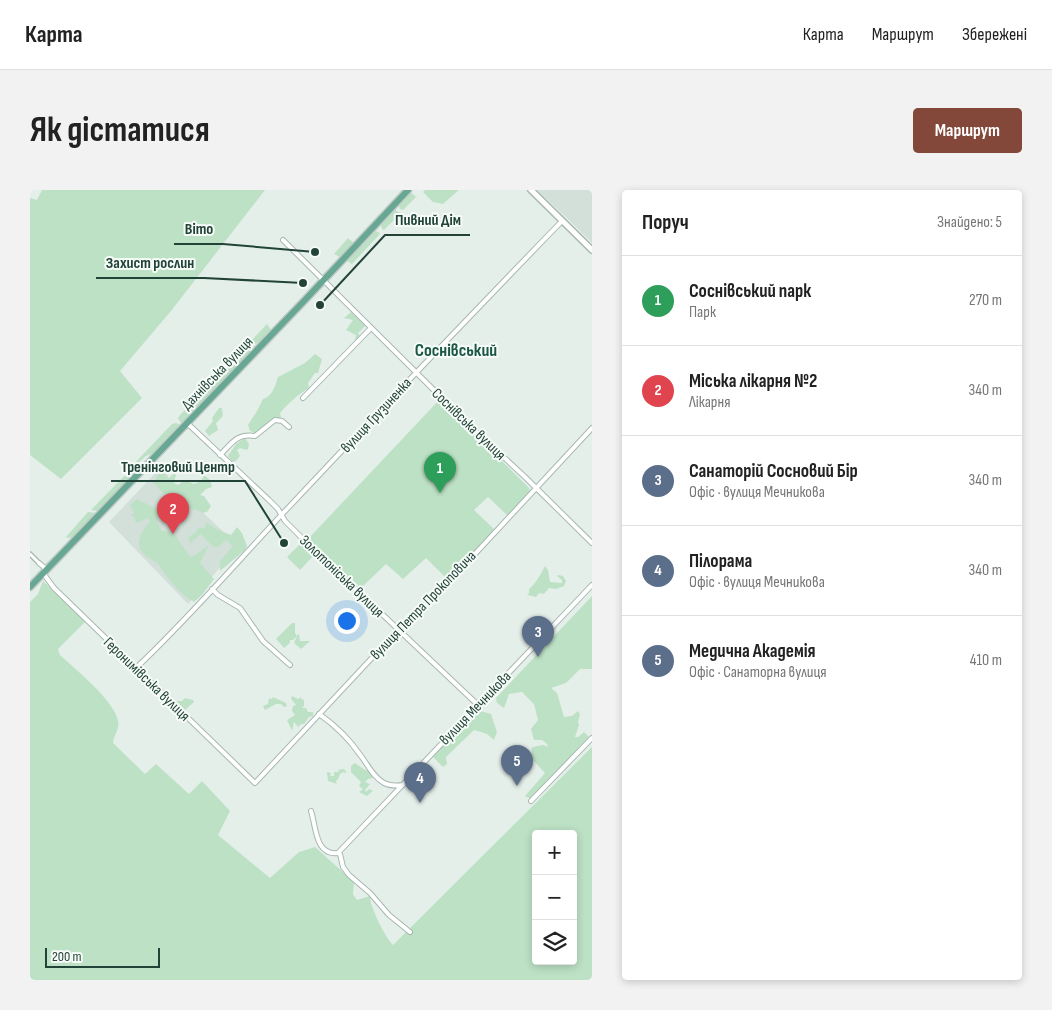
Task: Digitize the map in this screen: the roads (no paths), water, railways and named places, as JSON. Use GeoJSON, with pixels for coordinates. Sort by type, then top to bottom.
{"type":"FeatureCollection","features":[{"type":"Feature","properties":{"kind":"main road","name":"Дахнівська вулиця"},"geometry":{"type":"LineString","coordinates":[[30,587],[324,281],[408,190]]}},
{"type":"Feature","properties":{"kind":"street"},"geometry":{"type":"LineString","coordinates":[[531,190],[592,250]]}},
{"type":"Feature","properties":{"kind":"street","name":"вулиця Грузиненка"},"geometry":{"type":"LineString","coordinates":[[136,668],[176,630],[281,515],[562,221]]}},
{"type":"Feature","properties":{"kind":"street","name":"Соснівська вулиця"},"geometry":{"type":"LineString","coordinates":[[283,240],[466,422],[592,543]]}},
{"type":"Feature","properties":{"kind":"street"},"geometry":{"type":"LineString","coordinates":[[303,398],[371,328]]}},
{"type":"Feature","properties":{"kind":"street"},"geometry":{"type":"LineString","coordinates":[[220,455],[237,438],[255,436],[275,420],[282,421],[289,426]]}},
{"type":"Feature","properties":{"kind":"street","name":"Золотоніська вулиця"},"geometry":{"type":"LineString","coordinates":[[187,423],[269,500],[285,521],[479,706]]}},
{"type":"Feature","properties":{"kind":"street","name":"вулиця Петра Прокоповича"},"geometry":{"type":"LineString","coordinates":[[255,782],[398,630],[448,582],[592,428]]}},
{"type":"Feature","properties":{"kind":"street"},"geometry":{"type":"LineString","coordinates":[[30,554],[39,563]]}},
{"type":"Feature","properties":{"kind":"street","name":"Геронимівська вулиця"},"geometry":{"type":"LineString","coordinates":[[39,563],[54,588],[255,782]]}},
{"type":"Feature","properties":{"kind":"street","name":"вулиця Мечникова"},"geometry":{"type":"LineString","coordinates":[[338,853],[592,585]]}},
{"type":"Feature","properties":{"kind":"street"},"geometry":{"type":"LineString","coordinates":[[212,589],[218,595],[240,608],[263,641],[290,666]]}},
{"type":"Feature","properties":{"kind":"street"},"geometry":{"type":"LineString","coordinates":[[319,714],[333,724],[379,779],[388,784],[403,785]]}},
{"type":"Feature","properties":{"kind":"street"},"geometry":{"type":"LineString","coordinates":[[532,801],[592,738]]}},
{"type":"Feature","properties":{"kind":"street"},"geometry":{"type":"LineString","coordinates":[[311,811],[318,842],[326,851],[340,854],[343,867],[349,875],[370,893],[389,915],[410,932]]}},
{"type":"Feature","properties":{"kind":"place","name":"Віто"},"geometry":{"type":"Point","coordinates":[315,252]}},
{"type":"Feature","properties":{"kind":"place","name":"Захист рослин"},"geometry":{"type":"Point","coordinates":[303,283]}},
{"type":"Feature","properties":{"kind":"place","name":"Пивний Дім"},"geometry":{"type":"Point","coordinates":[320,305]}},
{"type":"Feature","properties":{"kind":"place","name":"Соснівський парк"},"geometry":{"type":"Point","coordinates":[440,493]}},
{"type":"Feature","properties":{"kind":"place","name":"Міська лікарня №2"},"geometry":{"type":"Point","coordinates":[173,534]}},
{"type":"Feature","properties":{"kind":"place","name":"Тренінговий Центр"},"geometry":{"type":"Point","coordinates":[284,543]}},
{"type":"Feature","properties":{"kind":"place","name":"Санаторій Сосновий Бір"},"geometry":{"type":"Point","coordinates":[538,657]}},
{"type":"Feature","properties":{"kind":"place","name":"Медична Академія"},"geometry":{"type":"Point","coordinates":[517,786]}},
{"type":"Feature","properties":{"kind":"place","name":"Пілорама"},"geometry":{"type":"Point","coordinates":[420,803]}},
{"type":"Feature","properties":{"kind":"district","name":"Соснівський"},"geometry":{"type":"Point","coordinates":[456,350]}}]}
